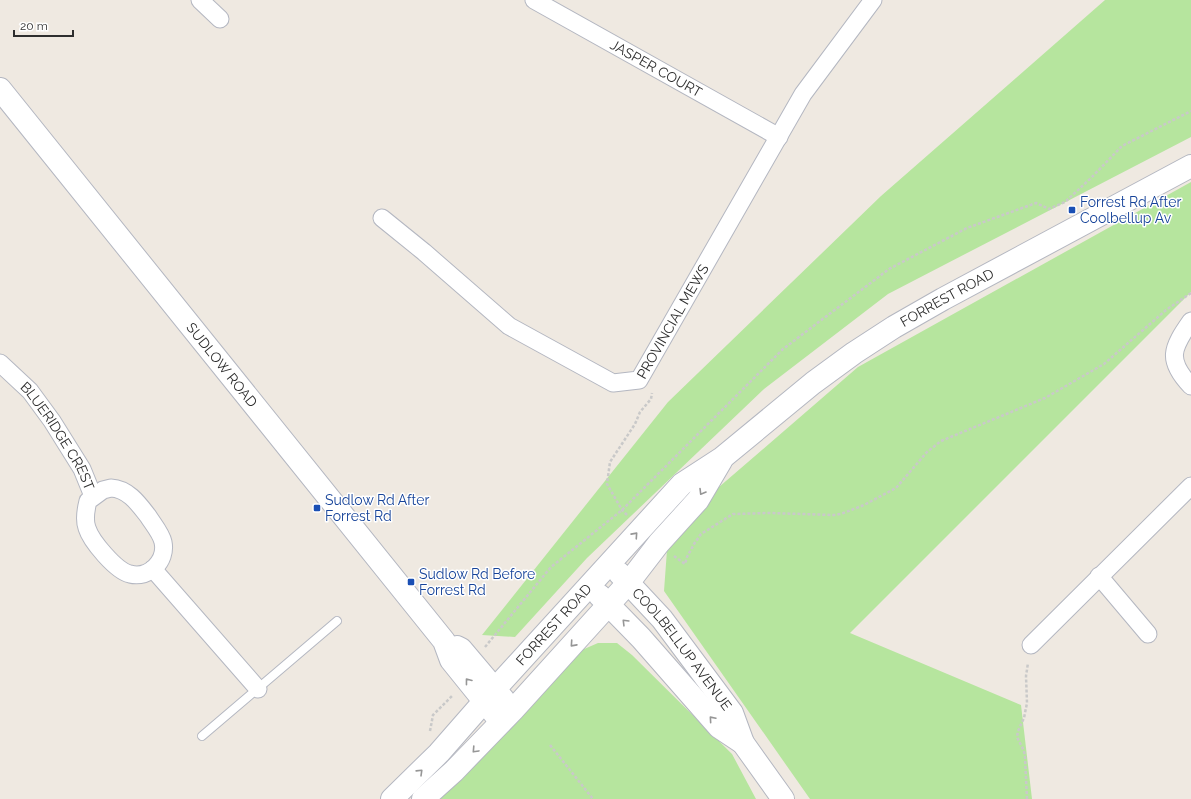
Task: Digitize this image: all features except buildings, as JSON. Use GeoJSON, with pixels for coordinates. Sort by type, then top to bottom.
{"type":"FeatureCollection","features":[{"type":"Feature","properties":{"kind":"main road","name":"SUDLOW ROAD"},"geometry":{"type":"LineString","coordinates":[[0,89],[444,641],[461,649],[489,695],[507,716]]}},
{"type":"Feature","properties":{"kind":"main road","name":"FORREST ROAD"},"geometry":{"type":"LineString","coordinates":[[392,799],[439,753],[489,695],[682,484],[722,458],[813,384],[854,353],[894,327],[943,299],[1191,166]]}},
{"type":"Feature","properties":{"kind":"main road","name":"FORREST ROAD"},"geometry":{"type":"LineString","coordinates":[[423,799],[454,771],[507,716],[629,582],[659,543],[698,500],[722,458]]}},
{"type":"Feature","properties":{"kind":"main road","name":"COOLBELLUP AVENUE"},"geometry":{"type":"LineString","coordinates":[[609,564],[629,582],[662,619],[732,713],[743,743],[783,799]]}},
{"type":"Feature","properties":{"kind":"main road","name":"COOLBELLUP AVENUE"},"geometry":{"type":"LineString","coordinates":[[589,586],[641,638],[719,727],[743,743]]}},
{"type":"Feature","properties":{"kind":"street"},"geometry":{"type":"LineString","coordinates":[[200,0],[220,19]]}},
{"type":"Feature","properties":{"kind":"street","name":"JASPER COURT"},"geometry":{"type":"LineString","coordinates":[[534,0],[778,137]]}},
{"type":"Feature","properties":{"kind":"street","name":"PROVINCIAL MEWS"},"geometry":{"type":"LineString","coordinates":[[382,218],[424,252],[509,326],[613,383],[639,380],[803,94],[873,0]]}},
{"type":"Feature","properties":{"kind":"street"},"geometry":{"type":"LineString","coordinates":[[1191,321],[1179,337],[1175,348],[1174,358],[1176,367],[1191,386]]}},
{"type":"Feature","properties":{"kind":"street","name":"BLUERIDGE CREST"},"geometry":{"type":"LineString","coordinates":[[0,362],[30,391],[52,421],[82,469],[93,496]]}},
{"type":"Feature","properties":{"kind":"street"},"geometry":{"type":"LineString","coordinates":[[1031,645],[1191,486]]}},
{"type":"Feature","properties":{"kind":"street","name":"BLUERIDGE CREST"},"geometry":{"type":"LineString","coordinates":[[119,488],[136,500],[163,540],[165,551],[162,560],[153,569],[147,573],[130,574],[118,568],[108,558],[86,528],[86,508],[88,501],[93,496],[103,490],[119,488]]}},
{"type":"Feature","properties":{"kind":"street"},"geometry":{"type":"LineString","coordinates":[[153,569],[258,689]]}},
{"type":"Feature","properties":{"kind":"street"},"geometry":{"type":"LineString","coordinates":[[1099,576],[1148,634]]}},
{"type":"Feature","properties":{"kind":"lane"},"geometry":{"type":"LineString","coordinates":[[202,736],[337,621]]}},
{"type":"Feature","properties":{"kind":"path"},"geometry":{"type":"LineString","coordinates":[[659,543],[685,564],[687,557],[701,534],[733,514],[770,513],[834,515],[841,514],[864,505],[896,488],[927,452],[941,442],[1045,398],[1104,364],[1166,310],[1191,293]]}},
{"type":"Feature","properties":{"kind":"path"},"geometry":{"type":"LineString","coordinates":[[641,528],[622,510],[607,484],[610,462],[635,424],[640,412],[651,399],[657,374],[646,367]]}},
{"type":"Feature","properties":{"kind":"path"},"geometry":{"type":"LineString","coordinates":[[1027,799],[1024,750],[1017,737],[1028,703],[1026,676],[1031,645]]}},
{"type":"Feature","properties":{"kind":"path"},"geometry":{"type":"LineString","coordinates":[[550,745],[593,799]]}},
{"type":"Feature","properties":{"kind":"green space"},"geometry":{"type":"Polygon","coordinates":[[[1105,0],[1191,0],[1191,137],[888,294],[764,389],[587,558],[515,637],[482,635],[668,402],[881,196],[1105,0]]]}},
{"type":"Feature","properties":{"kind":"green space"},"geometry":{"type":"Polygon","coordinates":[[[1191,182],[1191,292],[850,633],[1021,705],[1032,799],[810,799],[664,591],[667,550],[719,487],[858,367],[1191,182]]]}},
{"type":"Feature","properties":{"kind":"green space"},"geometry":{"type":"Polygon","coordinates":[[[598,643],[617,643],[632,655],[732,754],[756,799],[439,799],[575,653],[598,643]]]}},
{"type":"Feature","properties":{"kind":"place","name":"Forrest Rd After Coolbellup Av"},"geometry":{"type":"Point","coordinates":[1072,210]}},
{"type":"Feature","properties":{"kind":"place","name":"Sudlow Rd After Forrest Rd"},"geometry":{"type":"Point","coordinates":[317,508]}},
{"type":"Feature","properties":{"kind":"place","name":"Sudlow Rd Before Forrest Rd"},"geometry":{"type":"Point","coordinates":[411,582]}}]}
